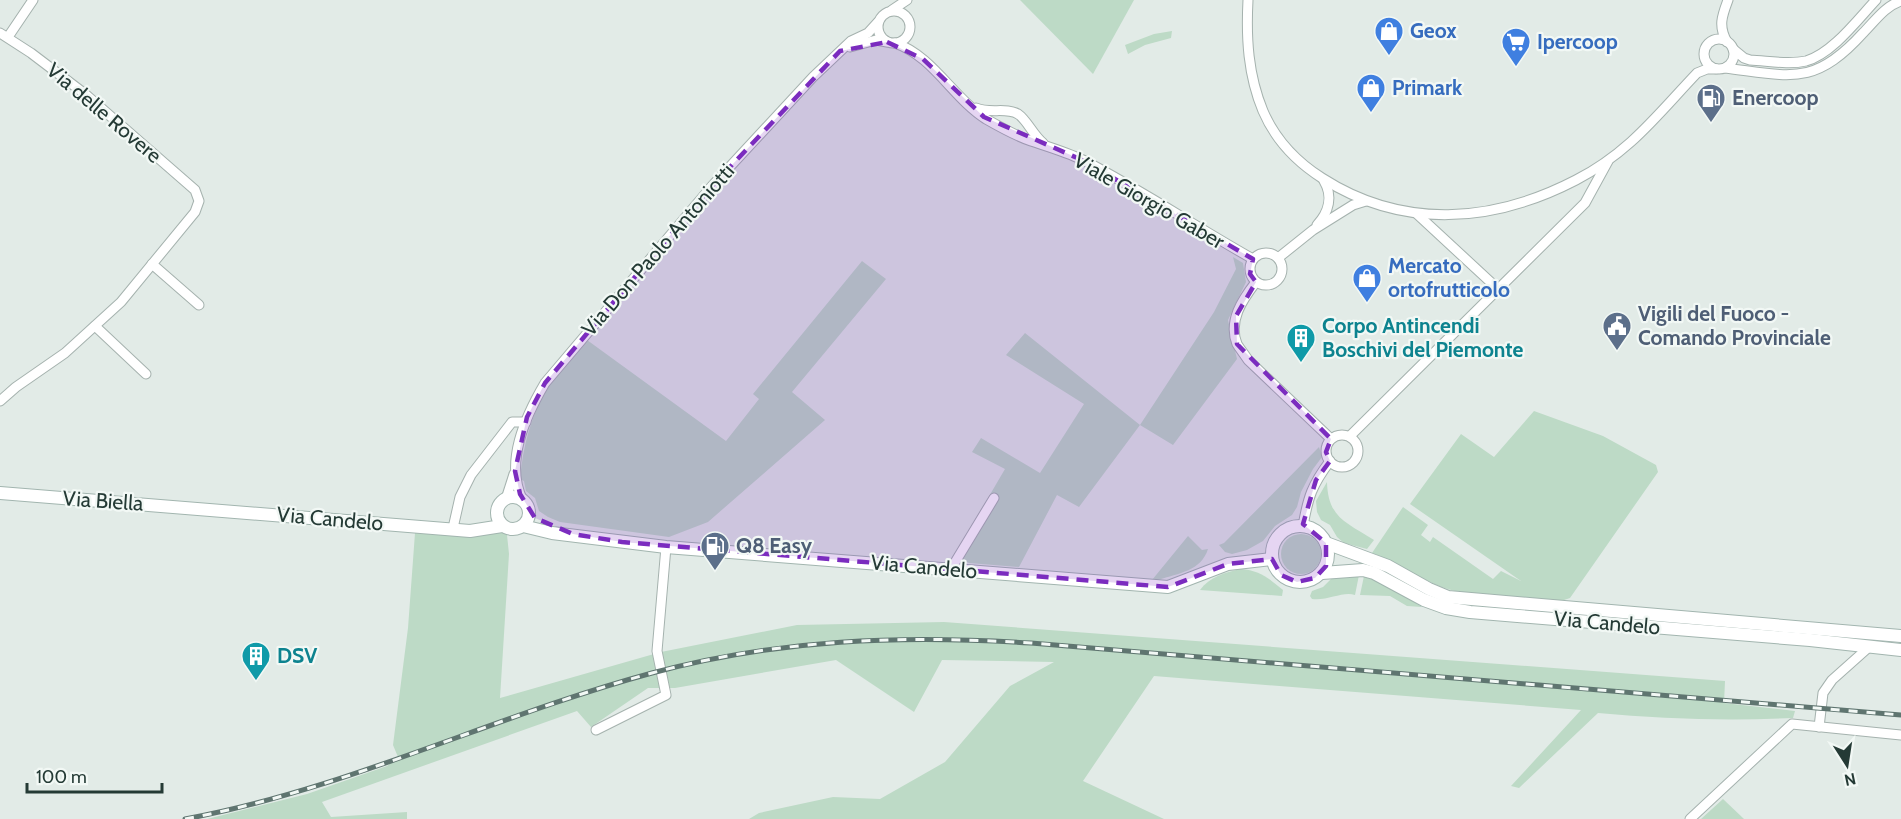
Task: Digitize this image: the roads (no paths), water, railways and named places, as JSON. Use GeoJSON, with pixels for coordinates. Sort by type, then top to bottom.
{"type":"FeatureCollection","features":[{"type":"Feature","properties":{"kind":"street"},"geometry":{"type":"LineString","coordinates":[[4,35],[33,0]]}},
{"type":"Feature","properties":{"kind":"street"},"geometry":{"type":"LineString","coordinates":[[909,0],[907,16],[910,25],[909,33],[903,40],[891,42],[880,35],[878,22],[883,15],[909,0]]}},
{"type":"Feature","properties":{"kind":"street"},"geometry":{"type":"LineString","coordinates":[[1248,0],[1246,34],[1249,63],[1264,113],[1279,139],[1296,158],[1336,188],[1368,201],[1417,214],[1456,215],[1499,210],[1563,186],[1609,160],[1628,146],[1659,117],[1697,72],[1721,68],[1732,62],[1730,45],[1721,27],[1728,0]]}},
{"type":"Feature","properties":{"kind":"street"},"geometry":{"type":"LineString","coordinates":[[1876,0],[1829,49],[1807,60],[1794,62],[1750,60],[1744,58],[1730,45],[1717,40],[1708,45],[1704,54],[1708,64],[1721,68],[1793,75],[1809,73],[1823,68],[1838,58],[1884,10],[1901,1]]}},
{"type":"Feature","properties":{"kind":"street"},"geometry":{"type":"LineString","coordinates":[[891,11],[900,11],[907,16]]}},
{"type":"Feature","properties":{"kind":"street","name":"Via Don Paolo Antoniotti"},"geometry":{"type":"LineString","coordinates":[[506,499],[526,422],[545,383],[712,186],[813,77],[851,41],[868,33],[878,22]]}},
{"type":"Feature","properties":{"kind":"street","name":"Viale Giorgio Gaber"},"geometry":{"type":"LineString","coordinates":[[909,33],[923,59]]}},
{"type":"Feature","properties":{"kind":"street","name":"Via delle Rovere"},"geometry":{"type":"LineString","coordinates":[[4,35],[85,94],[195,190],[199,201],[195,212],[152,264]]}},
{"type":"Feature","properties":{"kind":"street","name":"Via Don Paolo Antoniotti"},"geometry":{"type":"LineString","coordinates":[[840,51],[876,40],[891,42]]}},
{"type":"Feature","properties":{"kind":"street","name":"Viale Giorgio Gaber"},"geometry":{"type":"LineString","coordinates":[[891,42],[923,59],[972,107],[1000,127],[1082,160],[1149,196],[1253,259]]}},
{"type":"Feature","properties":{"kind":"street","name":"Viale Giorgio Gaber"},"geometry":{"type":"LineString","coordinates":[[972,107],[984,111],[1017,113],[1034,136],[1045,145]]}},
{"type":"Feature","properties":{"kind":"street"},"geometry":{"type":"LineString","coordinates":[[1350,436],[1585,203],[1609,160]]}},
{"type":"Feature","properties":{"kind":"street"},"geometry":{"type":"LineString","coordinates":[[1313,230],[1325,216],[1330,196],[1323,179]]}},
{"type":"Feature","properties":{"kind":"street"},"geometry":{"type":"LineString","coordinates":[[1278,258],[1313,230],[1353,205],[1368,201]]}},
{"type":"Feature","properties":{"kind":"street"},"geometry":{"type":"LineString","coordinates":[[1417,214],[1498,289]]}},
{"type":"Feature","properties":{"kind":"street"},"geometry":{"type":"LineString","coordinates":[[1263,253],[1278,258],[1282,268],[1280,279],[1266,286],[1256,282],[1249,269],[1253,259],[1263,253]]}},
{"type":"Feature","properties":{"kind":"street"},"geometry":{"type":"LineString","coordinates":[[0,401],[65,353],[95,326],[121,302],[152,264],[199,305]]}},
{"type":"Feature","properties":{"kind":"street"},"geometry":{"type":"LineString","coordinates":[[1256,282],[1244,297],[1236,316],[1234,328],[1238,344],[1248,360],[1331,439]]}},
{"type":"Feature","properties":{"kind":"street"},"geometry":{"type":"LineString","coordinates":[[95,326],[147,374]]}},
{"type":"Feature","properties":{"kind":"street"},"geometry":{"type":"LineString","coordinates":[[453,528],[460,497],[471,475],[514,418],[526,422]]}},
{"type":"Feature","properties":{"kind":"street"},"geometry":{"type":"LineString","coordinates":[[1340,434],[1350,436],[1358,444],[1356,460],[1346,466],[1334,465],[1330,461],[1326,447],[1331,439],[1340,434]]}},
{"type":"Feature","properties":{"kind":"street"},"geometry":{"type":"LineString","coordinates":[[1303,526],[1312,489],[1330,461]]}},
{"type":"Feature","properties":{"kind":"street","name":"Via Don Paolo Antoniotti"},"geometry":{"type":"LineString","coordinates":[[515,471],[523,501]]}},
{"type":"Feature","properties":{"kind":"street","name":"Via Biella"},"geometry":{"type":"LineString","coordinates":[[0,493],[207,509]]}},
{"type":"Feature","properties":{"kind":"street"},"geometry":{"type":"LineString","coordinates":[[515,497],[523,501],[529,513],[523,526],[510,530],[502,526],[497,518],[497,509],[506,499],[515,497]]}},
{"type":"Feature","properties":{"kind":"street"},"geometry":{"type":"LineString","coordinates":[[951,569],[994,498]]}},
{"type":"Feature","properties":{"kind":"street","name":"Via Candelo"},"geometry":{"type":"LineString","coordinates":[[207,509],[470,531],[502,526]]}},
{"type":"Feature","properties":{"kind":"street","name":"Via Candelo"},"geometry":{"type":"LineString","coordinates":[[453,528],[482,522],[497,509]]}},
{"type":"Feature","properties":{"kind":"street","name":"Via Candelo"},"geometry":{"type":"LineString","coordinates":[[529,513],[549,525],[573,534]]}},
{"type":"Feature","properties":{"kind":"street","name":"Via Candelo"},"geometry":{"type":"LineString","coordinates":[[523,526],[552,533],[666,547],[1168,587],[1228,564],[1272,559]]}},
{"type":"Feature","properties":{"kind":"street"},"geometry":{"type":"LineString","coordinates":[[1303,526],[1317,532],[1326,543],[1328,558],[1322,573],[1306,582],[1288,580],[1275,568],[1272,559],[1275,542],[1280,535],[1294,527],[1303,526]]}},
{"type":"Feature","properties":{"kind":"street","name":"Via Candelo"},"geometry":{"type":"LineString","coordinates":[[1326,543],[1388,566],[1448,597],[1901,636]]}},
{"type":"Feature","properties":{"kind":"street"},"geometry":{"type":"LineString","coordinates":[[596,730],[666,695],[657,651],[666,547]]}},
{"type":"Feature","properties":{"kind":"street","name":"Via Candelo"},"geometry":{"type":"LineString","coordinates":[[1322,573],[1363,570],[1374,573],[1424,600],[1446,608],[1470,612],[1810,640],[1901,650]]}},
{"type":"Feature","properties":{"kind":"street"},"geometry":{"type":"LineString","coordinates":[[1819,727],[1823,693],[1832,680],[1869,646]]}},
{"type":"Feature","properties":{"kind":"street"},"geometry":{"type":"LineString","coordinates":[[1690,819],[1792,724],[1901,735]]}},
{"type":"Feature","properties":{"kind":"railway"},"geometry":{"type":"LineString","coordinates":[[185,819],[304,790],[593,690],[652,673],[747,653],[840,642],[935,640],[1031,643],[1901,715]]}},
{"type":"Feature","properties":{"kind":"place","name":"Geox"},"geometry":{"type":"Point","coordinates":[1389,56]}},
{"type":"Feature","properties":{"kind":"place","name":"Ipercoop"},"geometry":{"type":"Point","coordinates":[1516,68]}},
{"type":"Feature","properties":{"kind":"place","name":"Primark"},"geometry":{"type":"Point","coordinates":[1371,114]}},
{"type":"Feature","properties":{"kind":"place","name":"Enercoop"},"geometry":{"type":"Point","coordinates":[1711,124]}},
{"type":"Feature","properties":{"kind":"place","name":"Mercato ortofrutticolo"},"geometry":{"type":"Point","coordinates":[1367,304]}},
{"type":"Feature","properties":{"kind":"place","name":"Vigili del Fuoco - Comando Provinciale"},"geometry":{"type":"Point","coordinates":[1617,352]}},
{"type":"Feature","properties":{"kind":"place","name":"Corpo Antincendi Boschivi del Piemonte"},"geometry":{"type":"Point","coordinates":[1301,364]}},
{"type":"Feature","properties":{"kind":"place","name":"Q8 Easy"},"geometry":{"type":"Point","coordinates":[715,572]}},
{"type":"Feature","properties":{"kind":"place","name":"DSV"},"geometry":{"type":"Point","coordinates":[256,682]}}]}
